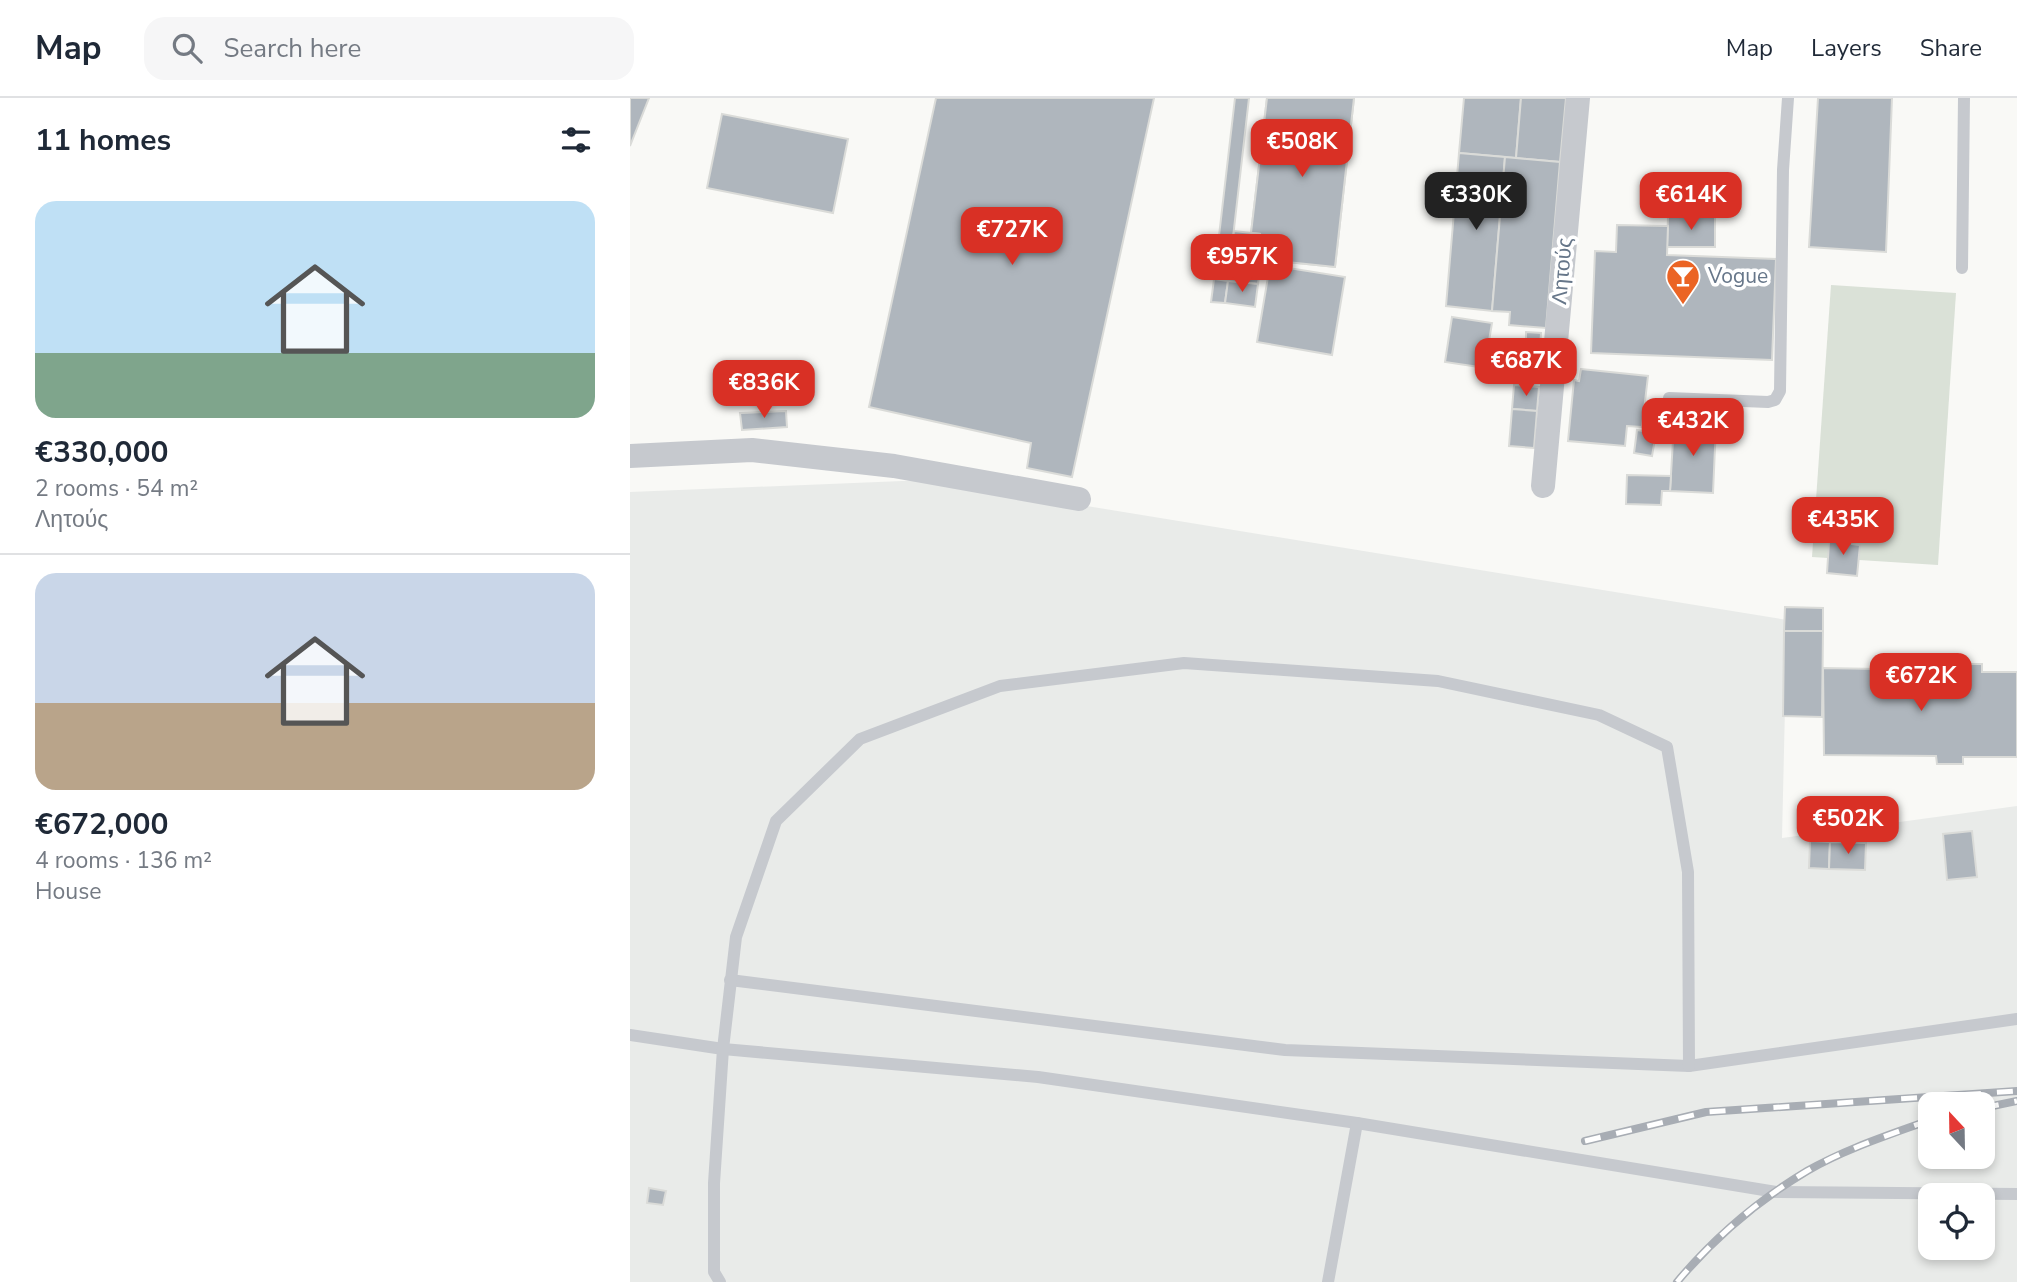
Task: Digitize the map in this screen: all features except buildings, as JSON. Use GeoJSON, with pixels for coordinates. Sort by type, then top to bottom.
{"type":"FeatureCollection","features":[{"type":"Feature","properties":{"kind":"street","name":"Λητούς"},"geometry":{"type":"LineString","coordinates":[[1543,486],[1578,98]]}},
{"type":"Feature","properties":{"kind":"street"},"geometry":{"type":"LineString","coordinates":[[630,456],[752,450],[894,466],[1079,499]]}},
{"type":"Feature","properties":{"kind":"lane"},"geometry":{"type":"LineString","coordinates":[[1669,398],[1768,402],[1775,400],[1780,391],[1783,170],[1788,98]]}},
{"type":"Feature","properties":{"kind":"lane"},"geometry":{"type":"LineString","coordinates":[[1962,268],[1964,98]]}},
{"type":"Feature","properties":{"kind":"lane"},"geometry":{"type":"LineString","coordinates":[[720,1282],[714,1272],[714,1183],[730,980],[736,937],[776,821],[860,739],[1000,686],[1184,663],[1438,681],[1599,715],[1667,747],[1688,873],[1689,1066]]}},
{"type":"Feature","properties":{"kind":"lane"},"geometry":{"type":"LineString","coordinates":[[730,980],[1285,1050],[1689,1066],[2017,1019]]}},
{"type":"Feature","properties":{"kind":"lane"},"geometry":{"type":"LineString","coordinates":[[630,1035],[723,1048],[1038,1077],[1357,1123],[1776,1192],[2017,1194]]}},
{"type":"Feature","properties":{"kind":"lane"},"geometry":{"type":"LineString","coordinates":[[1328,1282],[1357,1123]]}},
{"type":"Feature","properties":{"kind":"shaded area"},"geometry":{"type":"Polygon","coordinates":[[[1831,285],[1956,293],[1938,565],[1812,557],[1831,285]]]}},
{"type":"Feature","properties":{"kind":"shaded area"},"geometry":{"type":"Polygon","coordinates":[[[927,480],[1787,620],[1782,838],[2017,806],[2017,1282],[630,1282],[630,492],[927,480]]]}},
{"type":"Feature","properties":{"kind":"railway"},"geometry":{"type":"LineString","coordinates":[[1585,1141],[1706,1112],[2017,1091]]}},
{"type":"Feature","properties":{"kind":"railway"},"geometry":{"type":"LineString","coordinates":[[1995,1106],[2017,1101]]}},
{"type":"Feature","properties":{"kind":"railway"},"geometry":{"type":"LineString","coordinates":[[1677,1282],[1737,1221],[1807,1171],[1836,1156],[1918,1124]]}},
{"type":"Feature","properties":{"kind":"place","name":"Vogue"},"geometry":{"type":"Point","coordinates":[1683,306]}}]}
